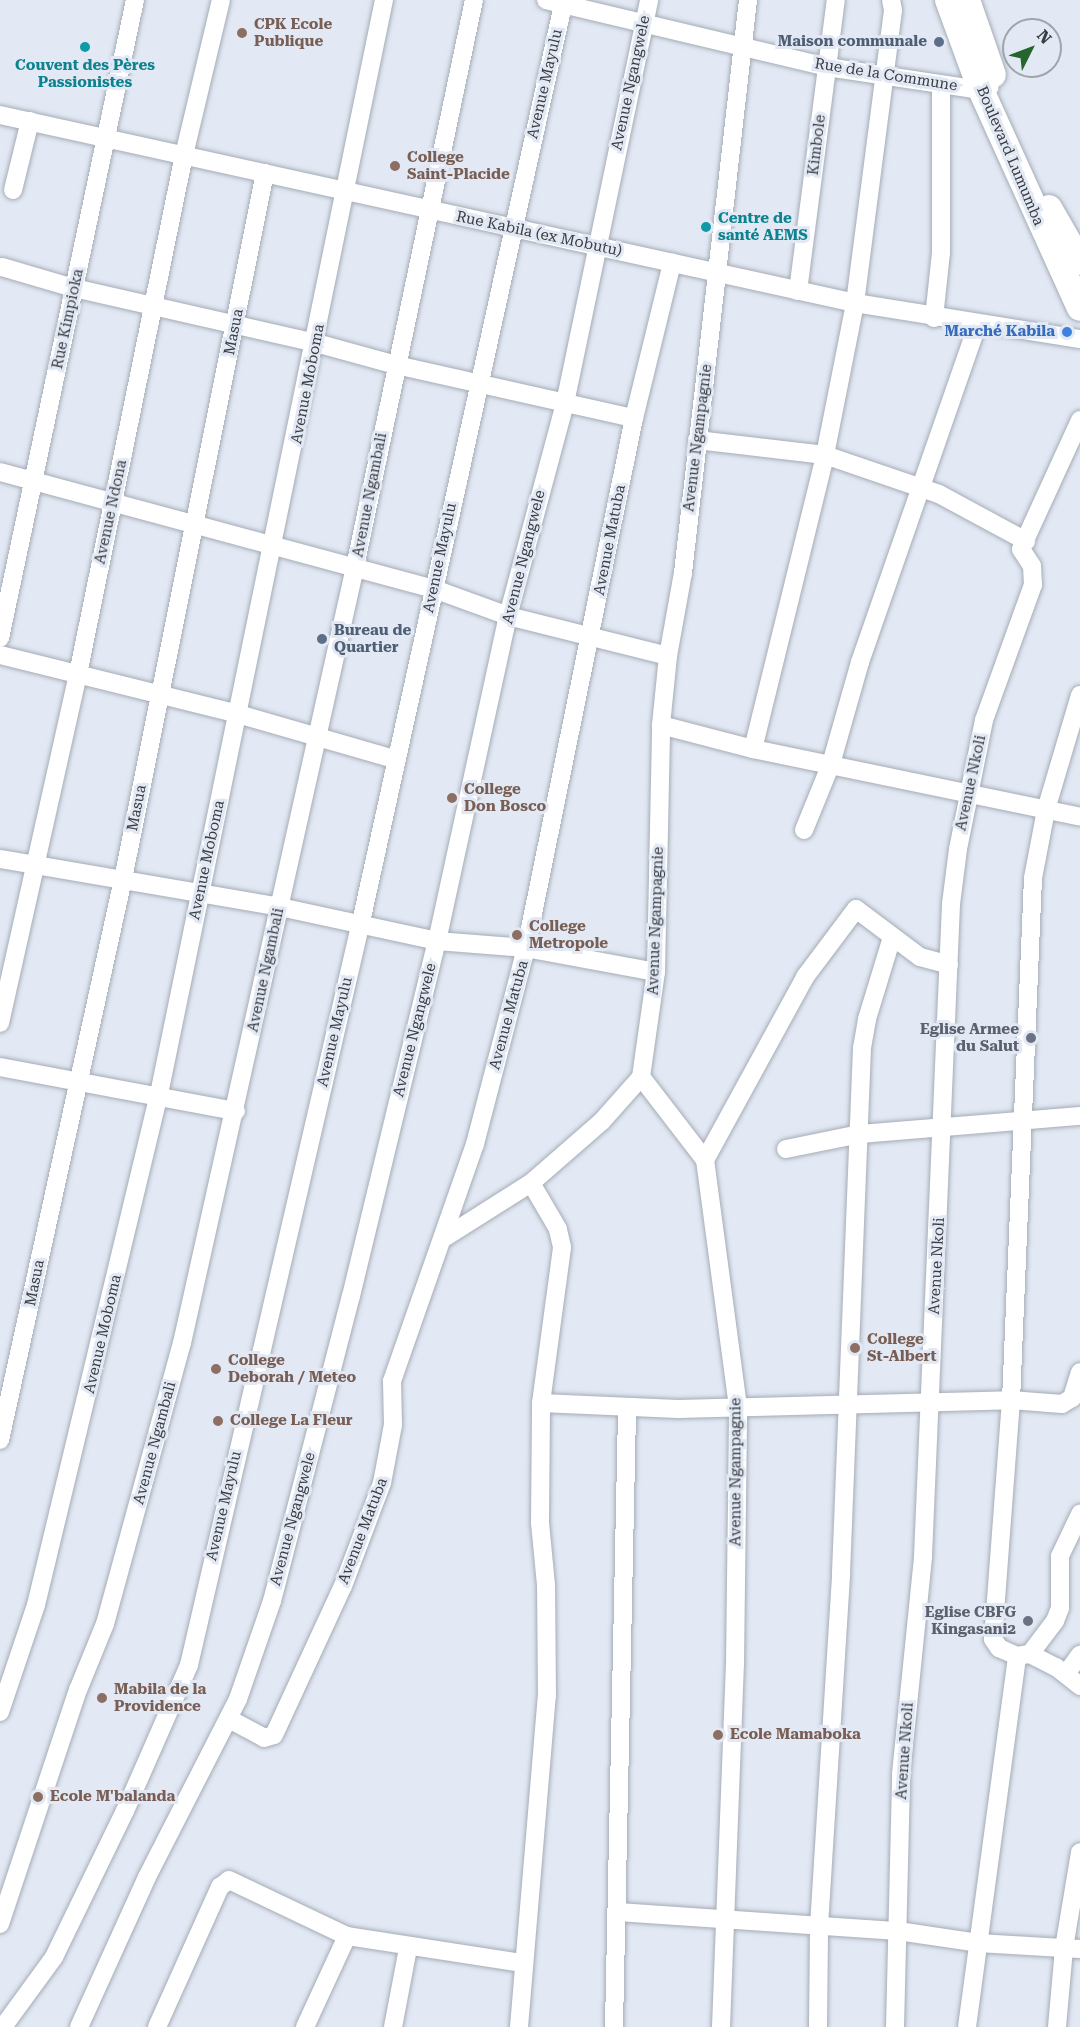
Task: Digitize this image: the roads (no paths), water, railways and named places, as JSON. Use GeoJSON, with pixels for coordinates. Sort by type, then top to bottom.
{"type":"FeatureCollection","features":[{"type":"Feature","properties":{"kind":"highway","name":"Boulevard Lumumba"},"geometry":{"type":"LineString","coordinates":[[948,0],[1051,213],[1080,262]]}},
{"type":"Feature","properties":{"kind":"highway","name":"Boulevard Lumumba"},"geometry":{"type":"LineString","coordinates":[[967,0],[989,87],[1080,308]]}},
{"type":"Feature","properties":{"kind":"street","name":"Rue Kimpioka"},"geometry":{"type":"LineString","coordinates":[[0,639],[135,0]]}},
{"type":"Feature","properties":{"kind":"street","name":"Avenue Ndona"},"geometry":{"type":"LineString","coordinates":[[0,1023],[78,674],[155,306],[184,155],[221,0]]}},
{"type":"Feature","properties":{"kind":"street","name":"Avenue Moboma"},"geometry":{"type":"LineString","coordinates":[[0,1712],[39,1594],[159,1094],[199,895],[275,544],[384,0]]}},
{"type":"Feature","properties":{"kind":"street","name":"Avenue Ngambali"},"geometry":{"type":"LineString","coordinates":[[0,1924],[78,1690],[105,1624],[182,1343],[236,1111],[355,567],[474,0]]}},
{"type":"Feature","properties":{"kind":"street","name":"Avenue Ngangwele"},"geometry":{"type":"LineString","coordinates":[[79,2027],[147,1877],[229,1719],[272,1601],[437,941],[508,616],[565,403],[595,246],[649,0]]}},
{"type":"Feature","properties":{"kind":"street","name":"Avenue Ngampagnie"},"geometry":{"type":"LineString","coordinates":[[641,1077],[656,972],[661,725],[668,656],[682,573],[718,273],[741,47],[748,0]]}},
{"type":"Feature","properties":{"kind":"street","name":"Kimbole"},"geometry":{"type":"LineString","coordinates":[[798,291],[836,0]]}},
{"type":"Feature","properties":{"kind":"street"},"geometry":{"type":"LineString","coordinates":[[753,749],[825,455],[855,303],[882,77],[893,10],[891,0]]}},
{"type":"Feature","properties":{"kind":"street","name":"Rue de la Commune"},"geometry":{"type":"LineString","coordinates":[[558,1],[827,67],[941,86],[989,87]]}},
{"type":"Feature","properties":{"kind":"street","name":"Avenue Mayulu"},"geometry":{"type":"LineString","coordinates":[[3,2027],[54,1957],[125,1811],[189,1665],[361,922],[394,759],[434,590],[513,228],[558,1]]}},
{"type":"Feature","properties":{"kind":"street"},"geometry":{"type":"LineString","coordinates":[[934,318],[941,253],[941,86]]}},
{"type":"Feature","properties":{"kind":"street","name":"Rue Kabila (ex Mobutu)"},"geometry":{"type":"LineString","coordinates":[[0,114],[855,303],[934,318],[1080,339]]}},
{"type":"Feature","properties":{"kind":"street"},"geometry":{"type":"LineString","coordinates":[[13,190],[30,121]]}},
{"type":"Feature","properties":{"kind":"street","name":"Masua"},"geometry":{"type":"LineString","coordinates":[[0,1440],[76,1081],[123,879],[266,173]]}},
{"type":"Feature","properties":{"kind":"street","name":"Avenue Matuba"},"geometry":{"type":"LineString","coordinates":[[229,1719],[269,1739],[274,1735],[372,1515],[389,1459],[393,1425],[391,1388],[475,1144],[526,948],[591,638],[634,417],[672,263]]}},
{"type":"Feature","properties":{"kind":"street"},"geometry":{"type":"LineString","coordinates":[[2,267],[74,288],[316,343],[396,365],[634,417]]}},
{"type":"Feature","properties":{"kind":"street"},"geometry":{"type":"LineString","coordinates":[[804,830],[831,764],[860,662],[978,324]]}},
{"type":"Feature","properties":{"kind":"street"},"geometry":{"type":"LineString","coordinates":[[697,440],[825,455],[921,488],[1024,549],[1080,420]]}},
{"type":"Feature","properties":{"kind":"street"},"geometry":{"type":"LineString","coordinates":[[0,472],[196,527],[275,544],[434,590],[508,616],[668,656]]}},
{"type":"Feature","properties":{"kind":"street","name":"Avenue Nkoli"},"geometry":{"type":"LineString","coordinates":[[894,2027],[901,1774],[922,1556],[943,1125],[951,904],[969,792],[984,720],[1033,585],[1032,566],[1024,549]]}},
{"type":"Feature","properties":{"kind":"street"},"geometry":{"type":"LineString","coordinates":[[0,656],[238,714],[394,759]]}},
{"type":"Feature","properties":{"kind":"street"},"geometry":{"type":"LineString","coordinates":[[1080,695],[1046,810],[1033,878],[1011,1400],[993,1639],[999,1648],[1023,1655],[1073,1680],[1080,1655]]}},
{"type":"Feature","properties":{"kind":"street"},"geometry":{"type":"LineString","coordinates":[[661,725],[753,749],[969,792],[1080,818]]}},
{"type":"Feature","properties":{"kind":"street"},"geometry":{"type":"LineString","coordinates":[[0,859],[361,922],[437,941],[526,948],[656,972]]}},
{"type":"Feature","properties":{"kind":"street"},"geometry":{"type":"LineString","coordinates":[[444,1238],[531,1183],[602,1121],[641,1077],[705,1160],[800,987],[852,912],[861,911],[920,957],[949,965]]}},
{"type":"Feature","properties":{"kind":"street"},"geometry":{"type":"LineString","coordinates":[[818,2027],[819,1926],[849,1403],[863,1038],[892,937]]}},
{"type":"Feature","properties":{"kind":"street"},"geometry":{"type":"LineString","coordinates":[[0,1067],[159,1094],[236,1111]]}},
{"type":"Feature","properties":{"kind":"street"},"geometry":{"type":"LineString","coordinates":[[786,1149],[860,1134],[943,1125],[1024,1123],[1080,1116]]}},
{"type":"Feature","properties":{"kind":"street","name":"Avenue Ngampagnie"},"geometry":{"type":"LineString","coordinates":[[705,1160],[738,1407],[727,1920],[722,2027]]}},
{"type":"Feature","properties":{"kind":"street"},"geometry":{"type":"LineString","coordinates":[[519,2027],[522,1963],[547,1696],[546,1586],[540,1523],[541,1402],[562,1247],[558,1229],[531,1183]]}},
{"type":"Feature","properties":{"kind":"street"},"geometry":{"type":"LineString","coordinates":[[541,1402],[627,1408],[849,1403],[930,1405],[1011,1400],[1074,1408],[1080,1372]]}},
{"type":"Feature","properties":{"kind":"street"},"geometry":{"type":"LineString","coordinates":[[614,2027],[627,1408]]}},
{"type":"Feature","properties":{"kind":"street"},"geometry":{"type":"LineString","coordinates":[[967,2027],[1023,1655],[1057,1615],[1061,1596],[1060,1556],[1080,1514]]}},
{"type":"Feature","properties":{"kind":"street"},"geometry":{"type":"LineString","coordinates":[[1057,2027],[1072,1949],[1080,1852]]}},
{"type":"Feature","properties":{"kind":"street"},"geometry":{"type":"LineString","coordinates":[[157,2027],[223,1882],[234,1880],[347,1936],[408,1948],[522,1963]]}},
{"type":"Feature","properties":{"kind":"street"},"geometry":{"type":"LineString","coordinates":[[618,1912],[898,1931],[978,1943],[1072,1949]]}},
{"type":"Feature","properties":{"kind":"street"},"geometry":{"type":"LineString","coordinates":[[305,2027],[347,1936]]}},
{"type":"Feature","properties":{"kind":"street"},"geometry":{"type":"LineString","coordinates":[[393,2027],[408,1948]]}},
{"type":"Feature","properties":{"kind":"place","name":"CPK Ecole Publique"},"geometry":{"type":"Point","coordinates":[242,33]}},
{"type":"Feature","properties":{"kind":"place","name":"Maison communale"},"geometry":{"type":"Point","coordinates":[939,42]}},
{"type":"Feature","properties":{"kind":"place","name":"Couvent des Pères Passionistes"},"geometry":{"type":"Point","coordinates":[85,47]}},
{"type":"Feature","properties":{"kind":"place","name":"College Saint-Placide"},"geometry":{"type":"Point","coordinates":[395,166]}},
{"type":"Feature","properties":{"kind":"place","name":"Centre de santé AEMS"},"geometry":{"type":"Point","coordinates":[706,227]}},
{"type":"Feature","properties":{"kind":"place","name":"Marché Kabila"},"geometry":{"type":"Point","coordinates":[1067,332]}},
{"type":"Feature","properties":{"kind":"place","name":"Bureau de Quartier"},"geometry":{"type":"Point","coordinates":[322,639]}},
{"type":"Feature","properties":{"kind":"place","name":"College Don Bosco"},"geometry":{"type":"Point","coordinates":[452,798]}},
{"type":"Feature","properties":{"kind":"place","name":"College Metropole"},"geometry":{"type":"Point","coordinates":[517,935]}},
{"type":"Feature","properties":{"kind":"place","name":"Eglise Armee du Salut"},"geometry":{"type":"Point","coordinates":[1031,1038]}},
{"type":"Feature","properties":{"kind":"place","name":"College St-Albert"},"geometry":{"type":"Point","coordinates":[855,1348]}},
{"type":"Feature","properties":{"kind":"place","name":"College Deborah / Meteo"},"geometry":{"type":"Point","coordinates":[216,1369]}},
{"type":"Feature","properties":{"kind":"place","name":"College La Fleur"},"geometry":{"type":"Point","coordinates":[218,1421]}},
{"type":"Feature","properties":{"kind":"place","name":"Eglise CBFG Kingasani2"},"geometry":{"type":"Point","coordinates":[1028,1621]}},
{"type":"Feature","properties":{"kind":"place","name":"Mabila de la Providence"},"geometry":{"type":"Point","coordinates":[102,1698]}},
{"type":"Feature","properties":{"kind":"place","name":"Ecole Mamaboka"},"geometry":{"type":"Point","coordinates":[718,1735]}},
{"type":"Feature","properties":{"kind":"place","name":"Ecole M'balanda"},"geometry":{"type":"Point","coordinates":[38,1797]}}]}
